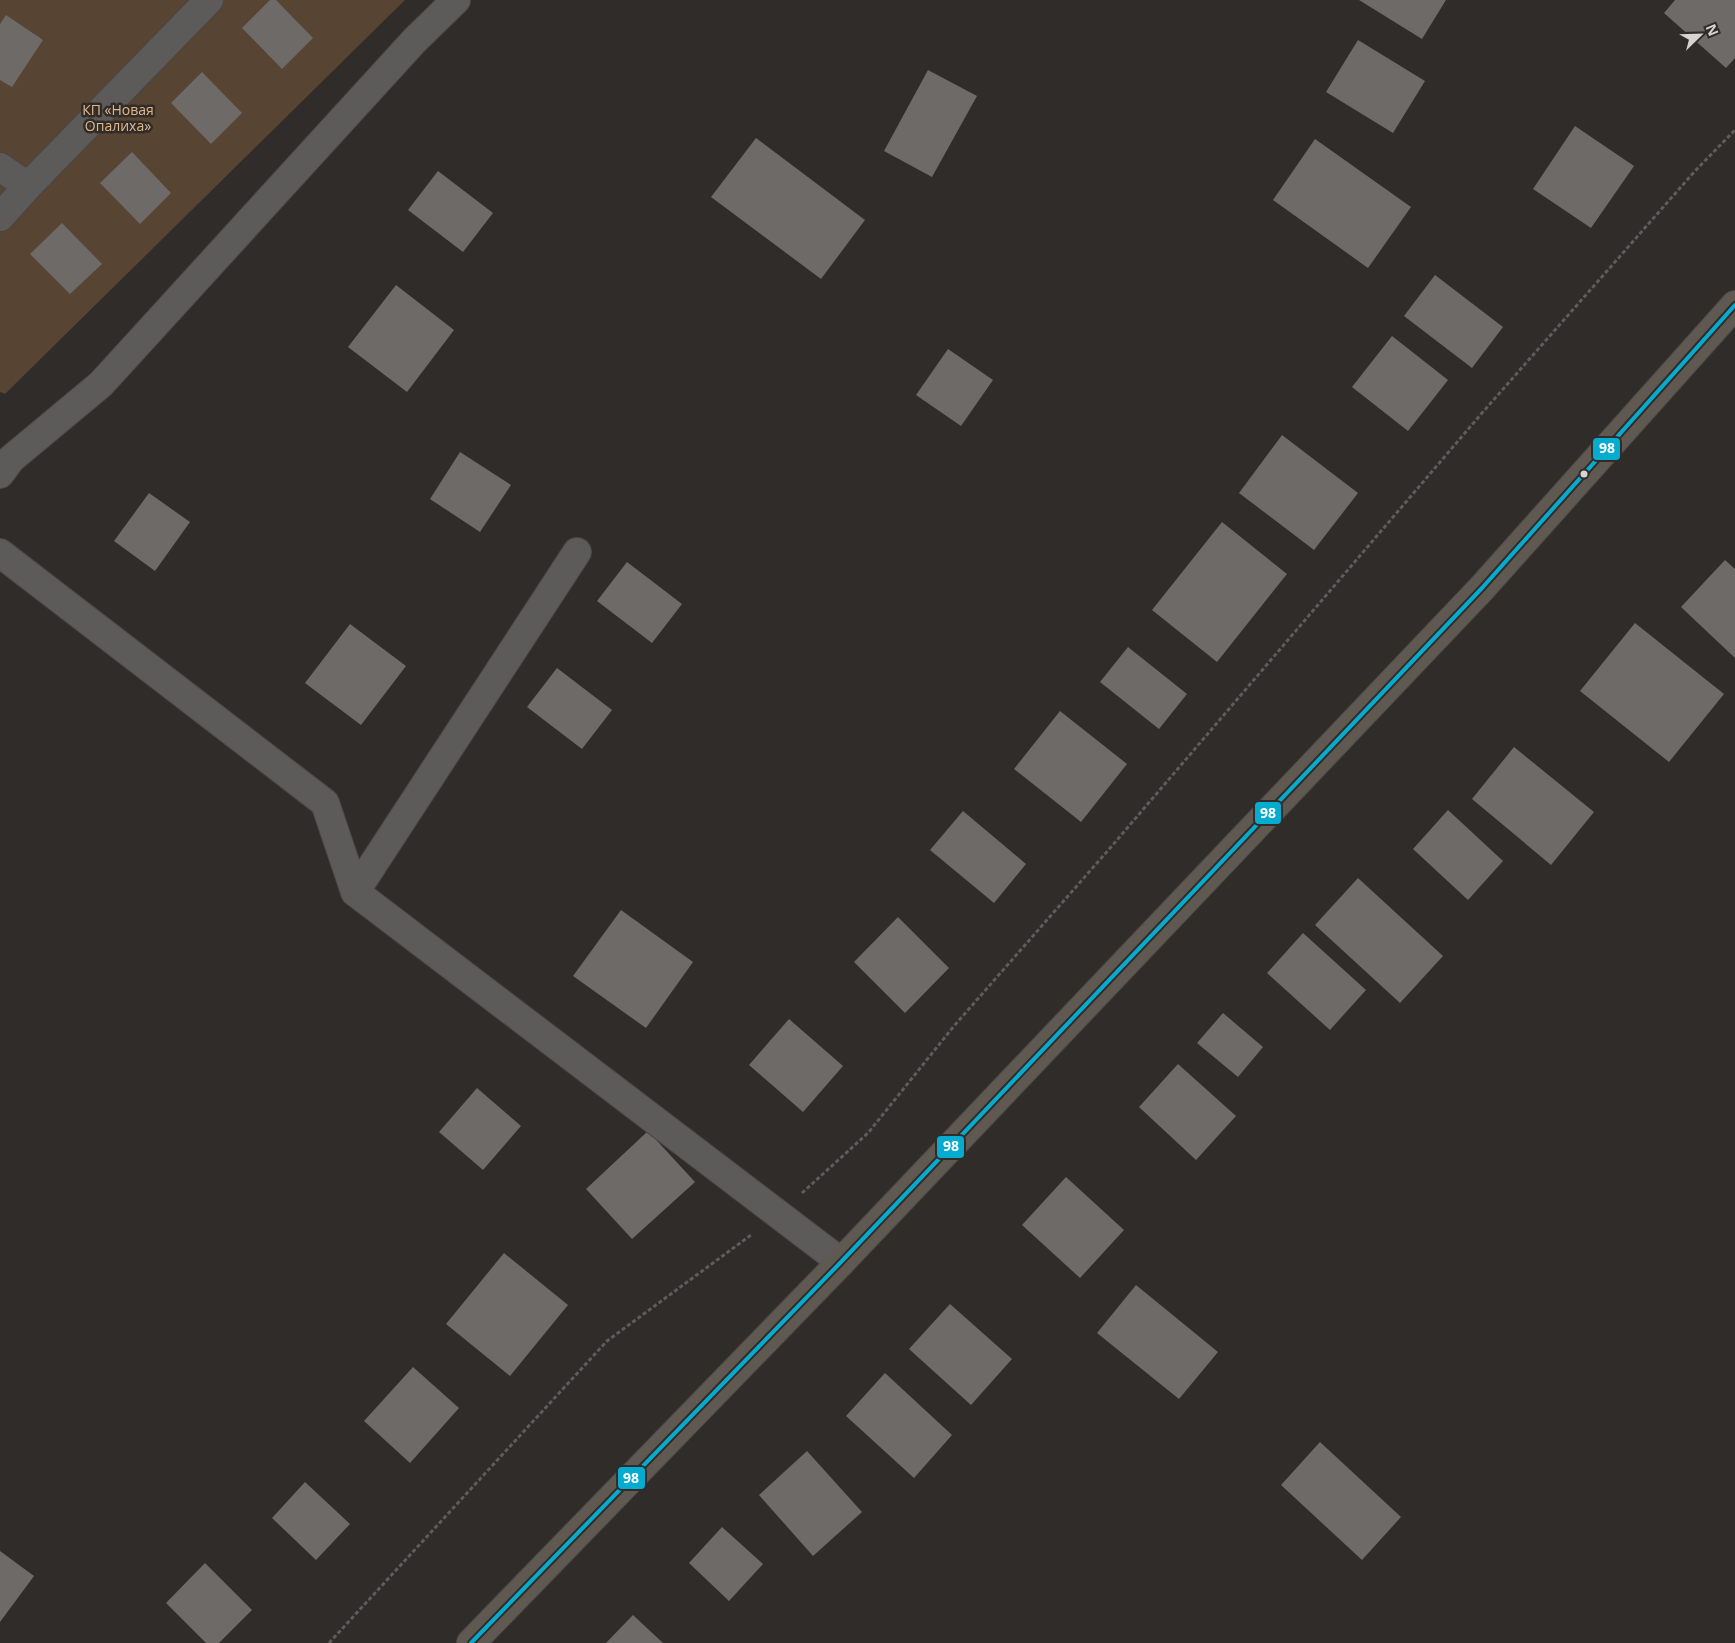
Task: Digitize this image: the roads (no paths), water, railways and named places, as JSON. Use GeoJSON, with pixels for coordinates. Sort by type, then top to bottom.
{"type":"FeatureCollection","features":[{"type":"Feature","properties":{"kind":"main road"},"geometry":{"type":"LineString","coordinates":[[471,1643],[841,1262],[1482,588],[1735,305]]}},
{"type":"Feature","properties":{"kind":"street"},"geometry":{"type":"LineString","coordinates":[[0,217],[209,0]]}},
{"type":"Feature","properties":{"kind":"street"},"geometry":{"type":"LineString","coordinates":[[4,460],[100,384],[408,49],[456,0]]}},
{"type":"Feature","properties":{"kind":"street"},"geometry":{"type":"LineString","coordinates":[[0,167],[28,186]]}},
{"type":"Feature","properties":{"kind":"street"},"geometry":{"type":"LineString","coordinates":[[354,892],[577,552]]}},
{"type":"Feature","properties":{"kind":"street"},"geometry":{"type":"LineString","coordinates":[[0,553],[325,803],[354,892],[841,1262]]}},
{"type":"Feature","properties":{"kind":"park label","name":"КП «Новая Опалиха»"},"geometry":{"type":"Point","coordinates":[118,118]}}]}
